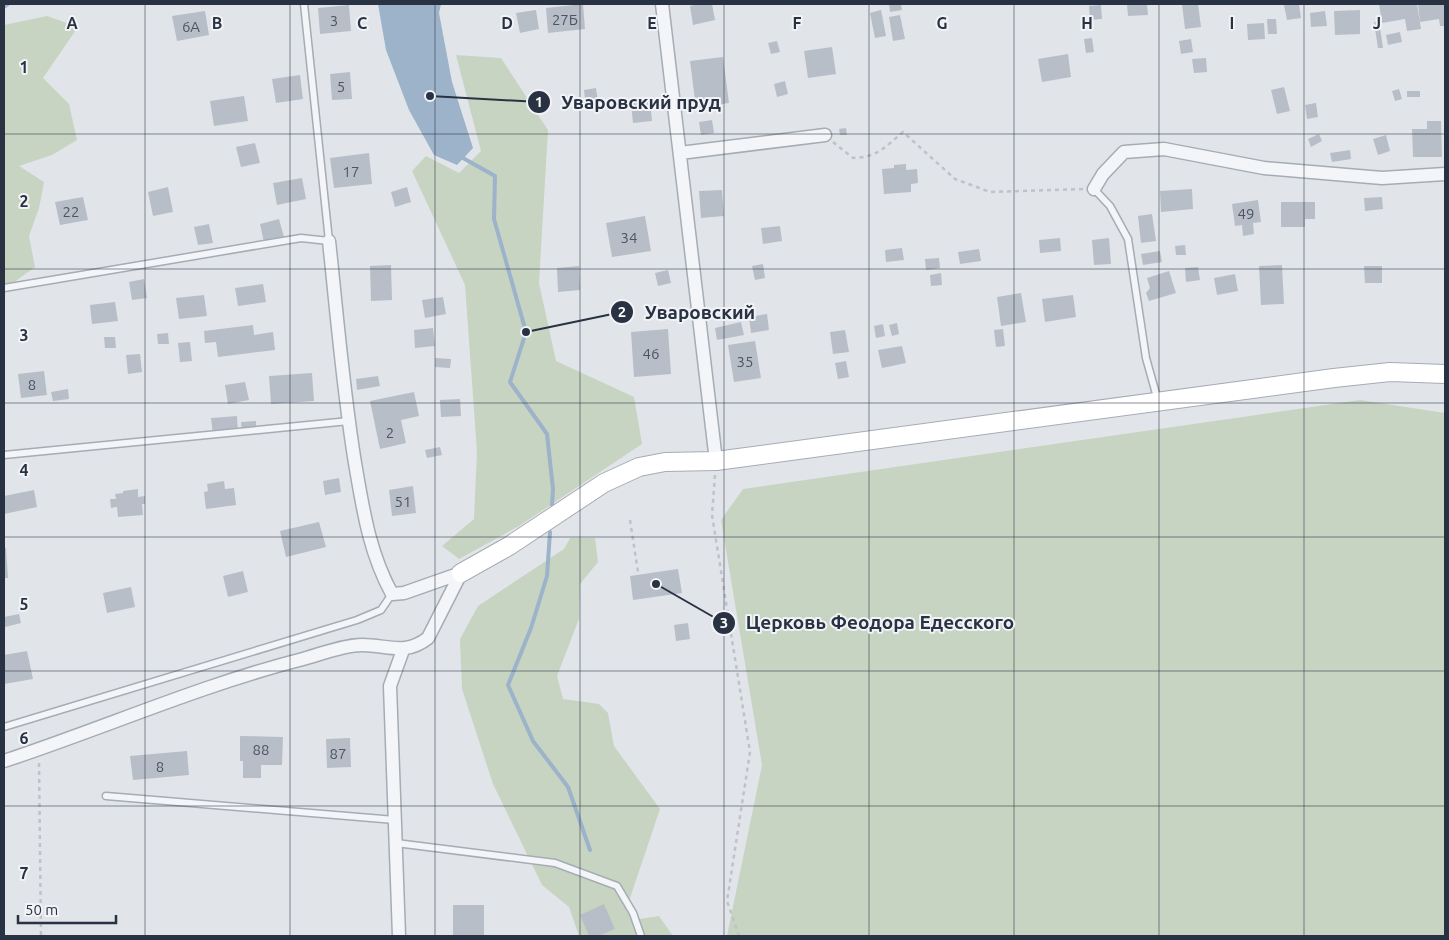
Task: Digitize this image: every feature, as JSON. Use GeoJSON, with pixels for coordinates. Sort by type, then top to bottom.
{"type":"FeatureCollection","features":[{"type":"Feature","properties":{"kind":"street"},"geometry":{"type":"LineString","coordinates":[[662,4],[716,461]]}},
{"type":"Feature","properties":{"kind":"street"},"geometry":{"type":"LineString","coordinates":[[680,152],[825,135]]}},
{"type":"Feature","properties":{"kind":"street"},"geometry":{"type":"LineString","coordinates":[[1094,189],[1103,174],[1124,152],[1164,148],[1264,168],[1382,178],[1445,174]]}},
{"type":"Feature","properties":{"kind":"street"},"geometry":{"type":"LineString","coordinates":[[329,241],[348,421],[366,530],[382,575],[392,594],[404,593],[461,573],[517,541],[604,483],[639,467],[665,462],[716,461],[1158,401],[1390,372],[1445,374]]}},
{"type":"Feature","properties":{"kind":"street"},"geometry":{"type":"LineString","coordinates":[[4,760],[246,676],[302,659],[361,645],[402,650],[428,638],[461,573]]}},
{"type":"Feature","properties":{"kind":"street"},"geometry":{"type":"LineString","coordinates":[[399,936],[390,686],[402,650]]}},
{"type":"Feature","properties":{"kind":"lane"},"geometry":{"type":"LineString","coordinates":[[4,288],[301,238],[329,241],[304,4]]}},
{"type":"Feature","properties":{"kind":"lane"},"geometry":{"type":"LineString","coordinates":[[1094,189],[1110,206],[1128,239],[1146,358],[1158,401]]}},
{"type":"Feature","properties":{"kind":"lane"},"geometry":{"type":"LineString","coordinates":[[4,455],[348,421]]}},
{"type":"Feature","properties":{"kind":"lane"},"geometry":{"type":"LineString","coordinates":[[4,727],[357,620],[381,610],[392,594]]}},
{"type":"Feature","properties":{"kind":"lane"},"geometry":{"type":"LineString","coordinates":[[106,796],[395,820]]}},
{"type":"Feature","properties":{"kind":"lane"},"geometry":{"type":"LineString","coordinates":[[396,843],[555,863],[616,886],[633,913],[641,936]]}},
{"type":"Feature","properties":{"kind":"path"},"geometry":{"type":"LineString","coordinates":[[825,135],[853,158],[878,153],[904,132],[955,179],[990,192],[1094,189]]}},
{"type":"Feature","properties":{"kind":"path"},"geometry":{"type":"LineString","coordinates":[[716,461],[712,515],[750,752],[727,901],[739,936]]}},
{"type":"Feature","properties":{"kind":"path"},"geometry":{"type":"LineString","coordinates":[[630,520],[638,572]]}},
{"type":"Feature","properties":{"kind":"path"},"geometry":{"type":"LineString","coordinates":[[39,749],[41,936]]}},
{"type":"Feature","properties":{"kind":"green space"},"geometry":{"type":"Polygon","coordinates":[[[47,16],[78,27],[43,78],[69,104],[77,140],[52,155],[19,166],[44,182],[39,208],[29,236],[35,267],[6,288],[4,286],[4,25],[47,16]]]}},
{"type":"Feature","properties":{"kind":"green space"},"geometry":{"type":"Polygon","coordinates":[[[456,55],[501,58],[548,130],[539,283],[556,361],[634,397],[642,444],[519,526],[459,559],[442,546],[474,519],[477,452],[465,285],[412,171],[426,156],[459,173],[481,151],[456,55]]]}},
{"type":"Feature","properties":{"kind":"green space"},"geometry":{"type":"Polygon","coordinates":[[[1360,400],[1445,413],[1445,936],[727,936],[762,765],[721,520],[743,489],[1360,400]]]}},
{"type":"Feature","properties":{"kind":"green space"},"geometry":{"type":"Polygon","coordinates":[[[570,538],[595,538],[598,562],[580,584],[579,619],[557,676],[563,699],[599,704],[608,713],[614,746],[660,809],[626,910],[633,920],[659,916],[673,936],[579,936],[569,907],[542,885],[493,784],[462,689],[460,639],[478,606],[564,549],[570,538]]]}},
{"type":"Feature","properties":{"kind":"water"},"geometry":{"type":"Polygon","coordinates":[[[378,4],[441,4],[439,13],[452,82],[473,148],[457,165],[434,155],[409,110],[386,50],[378,4]]]}},
{"type":"Feature","properties":{"kind":"building"},"geometry":{"type":"Polygon","coordinates":[[[583,4],[585,29],[548,33],[546,8],[583,4]]]}},
{"type":"Feature","properties":{"kind":"building"},"geometry":{"type":"Polygon","coordinates":[[[712,4],[715,20],[693,25],[690,6],[712,4]]]}},
{"type":"Feature","properties":{"kind":"building"},"geometry":{"type":"Polygon","coordinates":[[[889,4],[901,4],[902,10],[890,12],[889,4]]]}},
{"type":"Feature","properties":{"kind":"building"},"geometry":{"type":"Polygon","coordinates":[[[1127,4],[1147,4],[1148,15],[1128,16],[1127,4]]]}},
{"type":"Feature","properties":{"kind":"building"},"geometry":{"type":"Polygon","coordinates":[[[1182,4],[1198,4],[1201,27],[1185,29],[1182,4]]]}},
{"type":"Feature","properties":{"kind":"building"},"geometry":{"type":"Polygon","coordinates":[[[1299,4],[1301,18],[1287,20],[1284,5],[1299,4]]]}},
{"type":"Feature","properties":{"kind":"building"},"geometry":{"type":"Polygon","coordinates":[[[1379,4],[1417,4],[1421,29],[1407,31],[1405,19],[1382,23],[1379,4]]]}},
{"type":"Feature","properties":{"kind":"building"},"geometry":{"type":"Polygon","coordinates":[[[1418,4],[1445,4],[1445,26],[1440,26],[1439,19],[1420,22],[1418,4]]]}},
{"type":"Feature","properties":{"kind":"building"},"geometry":{"type":"Polygon","coordinates":[[[349,5],[351,31],[320,34],[318,8],[349,5]]]}},
{"type":"Feature","properties":{"kind":"building"},"geometry":{"type":"Polygon","coordinates":[[[1101,5],[1102,19],[1090,20],[1089,6],[1101,5]]]}},
{"type":"Feature","properties":{"kind":"building"},"geometry":{"type":"Polygon","coordinates":[[[536,10],[539,29],[520,33],[516,13],[536,10]]]}},
{"type":"Feature","properties":{"kind":"building"},"geometry":{"type":"Polygon","coordinates":[[[881,10],[886,36],[875,38],[870,13],[881,10]]]}},
{"type":"Feature","properties":{"kind":"building"},"geometry":{"type":"Polygon","coordinates":[[[1360,10],[1360,34],[1335,35],[1334,11],[1360,10]]]}},
{"type":"Feature","properties":{"kind":"building"},"geometry":{"type":"Polygon","coordinates":[[[205,11],[209,35],[177,41],[172,16],[205,11]]]}},
{"type":"Feature","properties":{"kind":"building"},"geometry":{"type":"Polygon","coordinates":[[[1325,11],[1327,26],[1311,27],[1310,13],[1325,11]]]}},
{"type":"Feature","properties":{"kind":"building"},"geometry":{"type":"Polygon","coordinates":[[[900,15],[905,39],[893,41],[889,17],[900,15]]]}},
{"type":"Feature","properties":{"kind":"building"},"geometry":{"type":"Polygon","coordinates":[[[1267,19],[1276,19],[1277,34],[1268,34],[1267,19]]]}},
{"type":"Feature","properties":{"kind":"building"},"geometry":{"type":"Polygon","coordinates":[[[1379,21],[1383,48],[1378,48],[1374,22],[1379,21]]]}},
{"type":"Feature","properties":{"kind":"building"},"geometry":{"type":"Polygon","coordinates":[[[1264,23],[1265,39],[1248,40],[1247,24],[1264,23]]]}},
{"type":"Feature","properties":{"kind":"building"},"geometry":{"type":"Polygon","coordinates":[[[1400,32],[1402,42],[1388,45],[1386,35],[1400,32]]]}},
{"type":"Feature","properties":{"kind":"building"},"geometry":{"type":"Polygon","coordinates":[[[1092,38],[1094,52],[1086,53],[1084,39],[1092,38]]]}},
{"type":"Feature","properties":{"kind":"building"},"geometry":{"type":"Polygon","coordinates":[[[1191,39],[1193,52],[1181,54],[1179,41],[1191,39]]]}},
{"type":"Feature","properties":{"kind":"building"},"geometry":{"type":"Polygon","coordinates":[[[777,41],[780,52],[771,54],[768,43],[777,41]]]}},
{"type":"Feature","properties":{"kind":"building"},"geometry":{"type":"Polygon","coordinates":[[[832,47],[836,74],[808,78],[804,51],[832,47]]]}},
{"type":"Feature","properties":{"kind":"building"},"geometry":{"type":"Polygon","coordinates":[[[1068,54],[1071,77],[1042,82],[1038,59],[1068,54]]]}},
{"type":"Feature","properties":{"kind":"building"},"geometry":{"type":"Polygon","coordinates":[[[723,57],[729,103],[696,108],[690,61],[723,57]]]}},
{"type":"Feature","properties":{"kind":"building"},"geometry":{"type":"Polygon","coordinates":[[[1206,58],[1207,72],[1194,73],[1192,59],[1206,58]]]}},
{"type":"Feature","properties":{"kind":"building"},"geometry":{"type":"Polygon","coordinates":[[[350,72],[352,99],[332,100],[330,74],[350,72]]]}},
{"type":"Feature","properties":{"kind":"building"},"geometry":{"type":"Polygon","coordinates":[[[300,75],[303,99],[276,103],[272,79],[300,75]]]}},
{"type":"Feature","properties":{"kind":"building"},"geometry":{"type":"Polygon","coordinates":[[[785,81],[788,94],[777,97],[774,84],[785,81]]]}},
{"type":"Feature","properties":{"kind":"building"},"geometry":{"type":"Polygon","coordinates":[[[1284,87],[1290,111],[1277,114],[1271,90],[1284,87]]]}},
{"type":"Feature","properties":{"kind":"building"},"geometry":{"type":"Polygon","coordinates":[[[596,88],[599,108],[586,109],[584,90],[596,88]]]}},
{"type":"Feature","properties":{"kind":"building"},"geometry":{"type":"Polygon","coordinates":[[[1399,89],[1402,99],[1395,101],[1392,91],[1399,89]]]}},
{"type":"Feature","properties":{"kind":"building"},"geometry":{"type":"Polygon","coordinates":[[[1407,91],[1420,91],[1420,97],[1407,97],[1407,91]]]}},
{"type":"Feature","properties":{"kind":"building"},"geometry":{"type":"Polygon","coordinates":[[[244,96],[248,121],[214,126],[210,101],[244,96]]]}},
{"type":"Feature","properties":{"kind":"building"},"geometry":{"type":"Polygon","coordinates":[[[650,100],[652,121],[633,123],[631,103],[650,100]]]}},
{"type":"Feature","properties":{"kind":"building"},"geometry":{"type":"Polygon","coordinates":[[[1316,103],[1318,117],[1307,119],[1305,105],[1316,103]]]}},
{"type":"Feature","properties":{"kind":"building"},"geometry":{"type":"Polygon","coordinates":[[[712,120],[714,133],[701,135],[699,122],[712,120]]]}},
{"type":"Feature","properties":{"kind":"building"},"geometry":{"type":"Polygon","coordinates":[[[1427,121],[1441,121],[1442,157],[1413,157],[1412,129],[1427,129],[1427,121]]]}},
{"type":"Feature","properties":{"kind":"building"},"geometry":{"type":"Polygon","coordinates":[[[846,128],[847,135],[840,135],[839,129],[846,128]]]}},
{"type":"Feature","properties":{"kind":"building"},"geometry":{"type":"Polygon","coordinates":[[[1319,134],[1322,141],[1311,147],[1308,139],[1319,134]]]}},
{"type":"Feature","properties":{"kind":"building"},"geometry":{"type":"Polygon","coordinates":[[[1386,135],[1390,151],[1378,155],[1373,139],[1386,135]]]}},
{"type":"Feature","properties":{"kind":"building"},"geometry":{"type":"Polygon","coordinates":[[[255,143],[260,163],[241,167],[236,147],[255,143]]]}},
{"type":"Feature","properties":{"kind":"building"},"geometry":{"type":"Polygon","coordinates":[[[1350,150],[1351,159],[1332,162],[1330,153],[1350,150]]]}},
{"type":"Feature","properties":{"kind":"building"},"geometry":{"type":"Polygon","coordinates":[[[369,153],[372,184],[334,188],[330,158],[369,153]]]}},
{"type":"Feature","properties":{"kind":"building"},"geometry":{"type":"Polygon","coordinates":[[[906,164],[906,170],[917,169],[918,183],[911,184],[911,192],[884,194],[882,169],[906,164]]]}},
{"type":"Feature","properties":{"kind":"building"},"geometry":{"type":"Polygon","coordinates":[[[302,178],[306,199],[277,205],[273,183],[302,178]]]}},
{"type":"Feature","properties":{"kind":"building"},"geometry":{"type":"Polygon","coordinates":[[[168,187],[173,212],[153,216],[148,192],[168,187]]]}},
{"type":"Feature","properties":{"kind":"building"},"geometry":{"type":"Polygon","coordinates":[[[407,187],[411,202],[395,207],[391,192],[407,187]]]}},
{"type":"Feature","properties":{"kind":"building"},"geometry":{"type":"Polygon","coordinates":[[[1192,189],[1193,209],[1161,212],[1160,191],[1192,189]]]}},
{"type":"Feature","properties":{"kind":"building"},"geometry":{"type":"Polygon","coordinates":[[[722,190],[724,216],[701,218],[699,191],[722,190]]]}},
{"type":"Feature","properties":{"kind":"building"},"geometry":{"type":"Polygon","coordinates":[[[83,197],[88,220],[60,225],[55,202],[83,197]]]}},
{"type":"Feature","properties":{"kind":"building"},"geometry":{"type":"Polygon","coordinates":[[[1382,197],[1383,209],[1365,211],[1364,198],[1382,197]]]}},
{"type":"Feature","properties":{"kind":"building"},"geometry":{"type":"Polygon","coordinates":[[[1258,200],[1261,222],[1253,223],[1254,234],[1243,236],[1242,225],[1235,226],[1232,204],[1258,200]]]}},
{"type":"Feature","properties":{"kind":"building"},"geometry":{"type":"Polygon","coordinates":[[[1281,202],[1315,202],[1315,219],[1305,219],[1305,227],[1281,227],[1281,202]]]}},
{"type":"Feature","properties":{"kind":"building"},"geometry":{"type":"Polygon","coordinates":[[[1152,214],[1156,241],[1141,243],[1138,216],[1152,214]]]}},
{"type":"Feature","properties":{"kind":"building"},"geometry":{"type":"Polygon","coordinates":[[[645,216],[651,251],[612,257],[606,223],[645,216]]]}},
{"type":"Feature","properties":{"kind":"building"},"geometry":{"type":"Polygon","coordinates":[[[279,219],[284,237],[264,242],[260,224],[279,219]]]}},
{"type":"Feature","properties":{"kind":"building"},"geometry":{"type":"Polygon","coordinates":[[[209,224],[213,243],[198,245],[194,227],[209,224]]]}},
{"type":"Feature","properties":{"kind":"building"},"geometry":{"type":"Polygon","coordinates":[[[780,226],[782,241],[763,244],[761,228],[780,226]]]}},
{"type":"Feature","properties":{"kind":"building"},"geometry":{"type":"Polygon","coordinates":[[[1060,238],[1061,251],[1040,253],[1039,240],[1060,238]]]}},
{"type":"Feature","properties":{"kind":"building"},"geometry":{"type":"Polygon","coordinates":[[[1109,238],[1111,264],[1094,265],[1092,240],[1109,238]]]}},
{"type":"Feature","properties":{"kind":"building"},"geometry":{"type":"Polygon","coordinates":[[[1185,245],[1186,255],[1176,255],[1175,246],[1185,245]]]}},
{"type":"Feature","properties":{"kind":"building"},"geometry":{"type":"Polygon","coordinates":[[[902,248],[904,260],[886,262],[885,250],[902,248]]]}},
{"type":"Feature","properties":{"kind":"building"},"geometry":{"type":"Polygon","coordinates":[[[979,249],[981,261],[960,264],[958,252],[979,249]]]}},
{"type":"Feature","properties":{"kind":"building"},"geometry":{"type":"Polygon","coordinates":[[[1160,251],[1162,262],[1143,265],[1141,254],[1160,251]]]}},
{"type":"Feature","properties":{"kind":"building"},"geometry":{"type":"Polygon","coordinates":[[[939,258],[940,268],[926,270],[925,259],[939,258]]]}},
{"type":"Feature","properties":{"kind":"building"},"geometry":{"type":"Polygon","coordinates":[[[763,264],[765,278],[755,280],[752,266],[763,264]]]}},
{"type":"Feature","properties":{"kind":"building"},"geometry":{"type":"Polygon","coordinates":[[[391,265],[392,300],[371,301],[370,266],[391,265]]]}},
{"type":"Feature","properties":{"kind":"building"},"geometry":{"type":"Polygon","coordinates":[[[1282,265],[1284,304],[1261,305],[1259,266],[1282,265]]]}},
{"type":"Feature","properties":{"kind":"building"},"geometry":{"type":"Polygon","coordinates":[[[579,266],[580,290],[558,292],[557,268],[579,266]]]}},
{"type":"Feature","properties":{"kind":"building"},"geometry":{"type":"Polygon","coordinates":[[[1364,266],[1382,266],[1382,283],[1365,283],[1364,266]]]}},
{"type":"Feature","properties":{"kind":"building"},"geometry":{"type":"Polygon","coordinates":[[[1198,267],[1200,280],[1186,282],[1185,268],[1198,267]]]}},
{"type":"Feature","properties":{"kind":"building"},"geometry":{"type":"Polygon","coordinates":[[[668,270],[671,283],[658,286],[655,273],[668,270]]]}},
{"type":"Feature","properties":{"kind":"building"},"geometry":{"type":"Polygon","coordinates":[[[1169,271],[1176,293],[1149,301],[1146,293],[1150,288],[1147,278],[1169,271]]]}},
{"type":"Feature","properties":{"kind":"building"},"geometry":{"type":"Polygon","coordinates":[[[941,273],[942,285],[931,286],[930,275],[941,273]]]}},
{"type":"Feature","properties":{"kind":"building"},"geometry":{"type":"Polygon","coordinates":[[[1235,274],[1238,291],[1217,295],[1214,278],[1235,274]]]}},
{"type":"Feature","properties":{"kind":"building"},"geometry":{"type":"Polygon","coordinates":[[[144,279],[147,298],[132,300],[129,282],[144,279]]]}},
{"type":"Feature","properties":{"kind":"building"},"geometry":{"type":"Polygon","coordinates":[[[263,284],[266,302],[238,306],[235,288],[263,284]]]}},
{"type":"Feature","properties":{"kind":"building"},"geometry":{"type":"Polygon","coordinates":[[[1021,293],[1026,322],[1001,326],[997,297],[1021,293]]]}},
{"type":"Feature","properties":{"kind":"building"},"geometry":{"type":"Polygon","coordinates":[[[204,295],[207,316],[179,319],[176,298],[204,295]]]}},
{"type":"Feature","properties":{"kind":"building"},"geometry":{"type":"Polygon","coordinates":[[[1073,295],[1076,317],[1045,322],[1042,299],[1073,295]]]}},
{"type":"Feature","properties":{"kind":"building"},"geometry":{"type":"Polygon","coordinates":[[[443,297],[446,314],[425,318],[422,300],[443,297]]]}},
{"type":"Feature","properties":{"kind":"building"},"geometry":{"type":"Polygon","coordinates":[[[115,302],[118,321],[92,324],[90,305],[115,302]]]}},
{"type":"Feature","properties":{"kind":"building"},"geometry":{"type":"Polygon","coordinates":[[[767,314],[769,330],[751,333],[749,317],[767,314]]]}},
{"type":"Feature","properties":{"kind":"building"},"geometry":{"type":"Polygon","coordinates":[[[741,322],[744,335],[717,340],[715,328],[741,322]]]}},
{"type":"Feature","properties":{"kind":"building"},"geometry":{"type":"Polygon","coordinates":[[[897,323],[899,334],[892,336],[889,325],[897,323]]]}},
{"type":"Feature","properties":{"kind":"building"},"geometry":{"type":"Polygon","coordinates":[[[883,324],[885,336],[876,338],[874,326],[883,324]]]}},
{"type":"Feature","properties":{"kind":"building"},"geometry":{"type":"Polygon","coordinates":[[[253,325],[254,335],[273,332],[275,350],[218,357],[216,342],[205,343],[204,331],[253,325]]]}},
{"type":"Feature","properties":{"kind":"building"},"geometry":{"type":"Polygon","coordinates":[[[433,328],[435,346],[415,348],[414,330],[433,328]]]}},
{"type":"Feature","properties":{"kind":"building"},"geometry":{"type":"Polygon","coordinates":[[[668,329],[671,374],[634,377],[631,332],[668,329]]]}},
{"type":"Feature","properties":{"kind":"building"},"geometry":{"type":"Polygon","coordinates":[[[1003,329],[1005,346],[996,347],[994,330],[1003,329]]]}},
{"type":"Feature","properties":{"kind":"building"},"geometry":{"type":"Polygon","coordinates":[[[845,330],[849,352],[833,354],[830,332],[845,330]]]}},
{"type":"Feature","properties":{"kind":"building"},"geometry":{"type":"Polygon","coordinates":[[[168,333],[169,344],[158,344],[157,334],[168,333]]]}},
{"type":"Feature","properties":{"kind":"building"},"geometry":{"type":"Polygon","coordinates":[[[104,337],[115,337],[116,348],[105,348],[104,337]]]}},
{"type":"Feature","properties":{"kind":"building"},"geometry":{"type":"Polygon","coordinates":[[[755,341],[761,378],[734,382],[728,345],[755,341]]]}},
{"type":"Feature","properties":{"kind":"building"},"geometry":{"type":"Polygon","coordinates":[[[190,342],[192,361],[180,362],[178,343],[190,342]]]}},
{"type":"Feature","properties":{"kind":"building"},"geometry":{"type":"Polygon","coordinates":[[[902,346],[906,363],[882,368],[878,350],[902,346]]]}},
{"type":"Feature","properties":{"kind":"building"},"geometry":{"type":"Polygon","coordinates":[[[140,354],[142,372],[128,374],[126,355],[140,354]]]}},
{"type":"Feature","properties":{"kind":"building"},"geometry":{"type":"Polygon","coordinates":[[[435,358],[451,359],[450,368],[435,367],[435,358]]]}},
{"type":"Feature","properties":{"kind":"building"},"geometry":{"type":"Polygon","coordinates":[[[846,361],[849,377],[838,379],[835,363],[846,361]]]}},
{"type":"Feature","properties":{"kind":"building"},"geometry":{"type":"Polygon","coordinates":[[[44,371],[47,395],[21,398],[18,374],[44,371]]]}},
{"type":"Feature","properties":{"kind":"building"},"geometry":{"type":"Polygon","coordinates":[[[312,373],[314,401],[271,404],[269,376],[312,373]]]}},
{"type":"Feature","properties":{"kind":"building"},"geometry":{"type":"Polygon","coordinates":[[[378,376],[380,386],[357,390],[356,379],[378,376]]]}},
{"type":"Feature","properties":{"kind":"building"},"geometry":{"type":"Polygon","coordinates":[[[245,382],[249,400],[228,404],[225,385],[245,382]]]}},
{"type":"Feature","properties":{"kind":"building"},"geometry":{"type":"Polygon","coordinates":[[[68,389],[69,399],[53,401],[51,392],[68,389]]]}},
{"type":"Feature","properties":{"kind":"building"},"geometry":{"type":"Polygon","coordinates":[[[414,392],[419,416],[401,420],[406,443],[380,449],[370,401],[414,392]]]}},
{"type":"Feature","properties":{"kind":"building"},"geometry":{"type":"Polygon","coordinates":[[[460,399],[461,416],[441,417],[440,400],[460,399]]]}},
{"type":"Feature","properties":{"kind":"building"},"geometry":{"type":"Polygon","coordinates":[[[237,416],[238,434],[213,435],[211,418],[237,416]]]}},
{"type":"Feature","properties":{"kind":"building"},"geometry":{"type":"Polygon","coordinates":[[[256,421],[256,431],[242,432],[241,422],[256,421]]]}},
{"type":"Feature","properties":{"kind":"building"},"geometry":{"type":"Polygon","coordinates":[[[440,447],[442,455],[427,458],[425,450],[440,447]]]}},
{"type":"Feature","properties":{"kind":"building"},"geometry":{"type":"Polygon","coordinates":[[[339,478],[341,492],[325,495],[323,481],[339,478]]]}},
{"type":"Feature","properties":{"kind":"building"},"geometry":{"type":"Polygon","coordinates":[[[224,481],[225,489],[234,488],[236,505],[206,509],[204,492],[208,491],[207,484],[224,481]]]}},
{"type":"Feature","properties":{"kind":"building"},"geometry":{"type":"Polygon","coordinates":[[[413,486],[416,513],[392,516],[389,490],[413,486]]]}},
{"type":"Feature","properties":{"kind":"building"},"geometry":{"type":"Polygon","coordinates":[[[138,489],[138,497],[145,496],[145,504],[142,504],[143,515],[118,517],[117,507],[111,508],[110,499],[116,499],[115,494],[123,493],[123,491],[138,489]]]}},
{"type":"Feature","properties":{"kind":"building"},"geometry":{"type":"Polygon","coordinates":[[[34,490],[37,507],[4,514],[4,496],[34,490]]]}},
{"type":"Feature","properties":{"kind":"building"},"geometry":{"type":"Polygon","coordinates":[[[319,522],[326,547],[286,557],[280,531],[319,522]]]}},
{"type":"Feature","properties":{"kind":"building"},"geometry":{"type":"Polygon","coordinates":[[[4,548],[6,548],[8,578],[4,578],[4,548]]]}},
{"type":"Feature","properties":{"kind":"building"},"geometry":{"type":"Polygon","coordinates":[[[678,569],[682,593],[633,600],[630,576],[678,569]]]}},
{"type":"Feature","properties":{"kind":"building"},"geometry":{"type":"Polygon","coordinates":[[[243,571],[248,592],[228,597],[223,576],[243,571]]]}},
{"type":"Feature","properties":{"kind":"building"},"geometry":{"type":"Polygon","coordinates":[[[131,587],[135,607],[107,613],[103,593],[131,587]]]}},
{"type":"Feature","properties":{"kind":"building"},"geometry":{"type":"Polygon","coordinates":[[[19,614],[21,623],[5,627],[4,617],[19,614]]]}},
{"type":"Feature","properties":{"kind":"building"},"geometry":{"type":"Polygon","coordinates":[[[688,623],[690,639],[676,641],[674,625],[688,623]]]}},
{"type":"Feature","properties":{"kind":"building"},"geometry":{"type":"Polygon","coordinates":[[[27,651],[33,679],[4,684],[4,655],[27,651]]]}},
{"type":"Feature","properties":{"kind":"building"},"geometry":{"type":"Polygon","coordinates":[[[240,736],[283,737],[282,765],[261,765],[261,778],[243,778],[243,761],[240,761],[240,736]]]}},
{"type":"Feature","properties":{"kind":"building"},"geometry":{"type":"Polygon","coordinates":[[[350,738],[351,767],[327,768],[326,739],[350,738]]]}},
{"type":"Feature","properties":{"kind":"building"},"geometry":{"type":"Polygon","coordinates":[[[187,751],[189,775],[133,780],[130,756],[187,751]]]}},
{"type":"Feature","properties":{"kind":"building"},"geometry":{"type":"Polygon","coordinates":[[[604,904],[615,929],[598,936],[589,936],[580,915],[604,904]]]}},
{"type":"Feature","properties":{"kind":"building"},"geometry":{"type":"Polygon","coordinates":[[[453,905],[484,905],[484,936],[453,936],[453,905]]]}},
{"type":"Feature","properties":{"kind":"waterway"},"geometry":{"type":"LineString","coordinates":[[4,7],[8,4]]}},
{"type":"Feature","properties":{"kind":"waterway"},"geometry":{"type":"LineString","coordinates":[[463,158],[495,176],[494,219],[526,332],[510,382],[547,434],[553,489],[552,505]]}},
{"type":"Feature","properties":{"kind":"waterway"},"geometry":{"type":"LineString","coordinates":[[550,532],[547,576],[531,628],[508,685],[533,741],[568,787],[590,850]]}},
{"type":"Feature","properties":{"kind":"place","name":"Уваровский пруд"},"geometry":{"type":"Point","coordinates":[430,96]}},
{"type":"Feature","properties":{"kind":"place","name":"Уваровский"},"geometry":{"type":"Point","coordinates":[526,332]}},
{"type":"Feature","properties":{"kind":"place","name":"Церковь Феодора Едесского"},"geometry":{"type":"Point","coordinates":[656,584]}}]}
